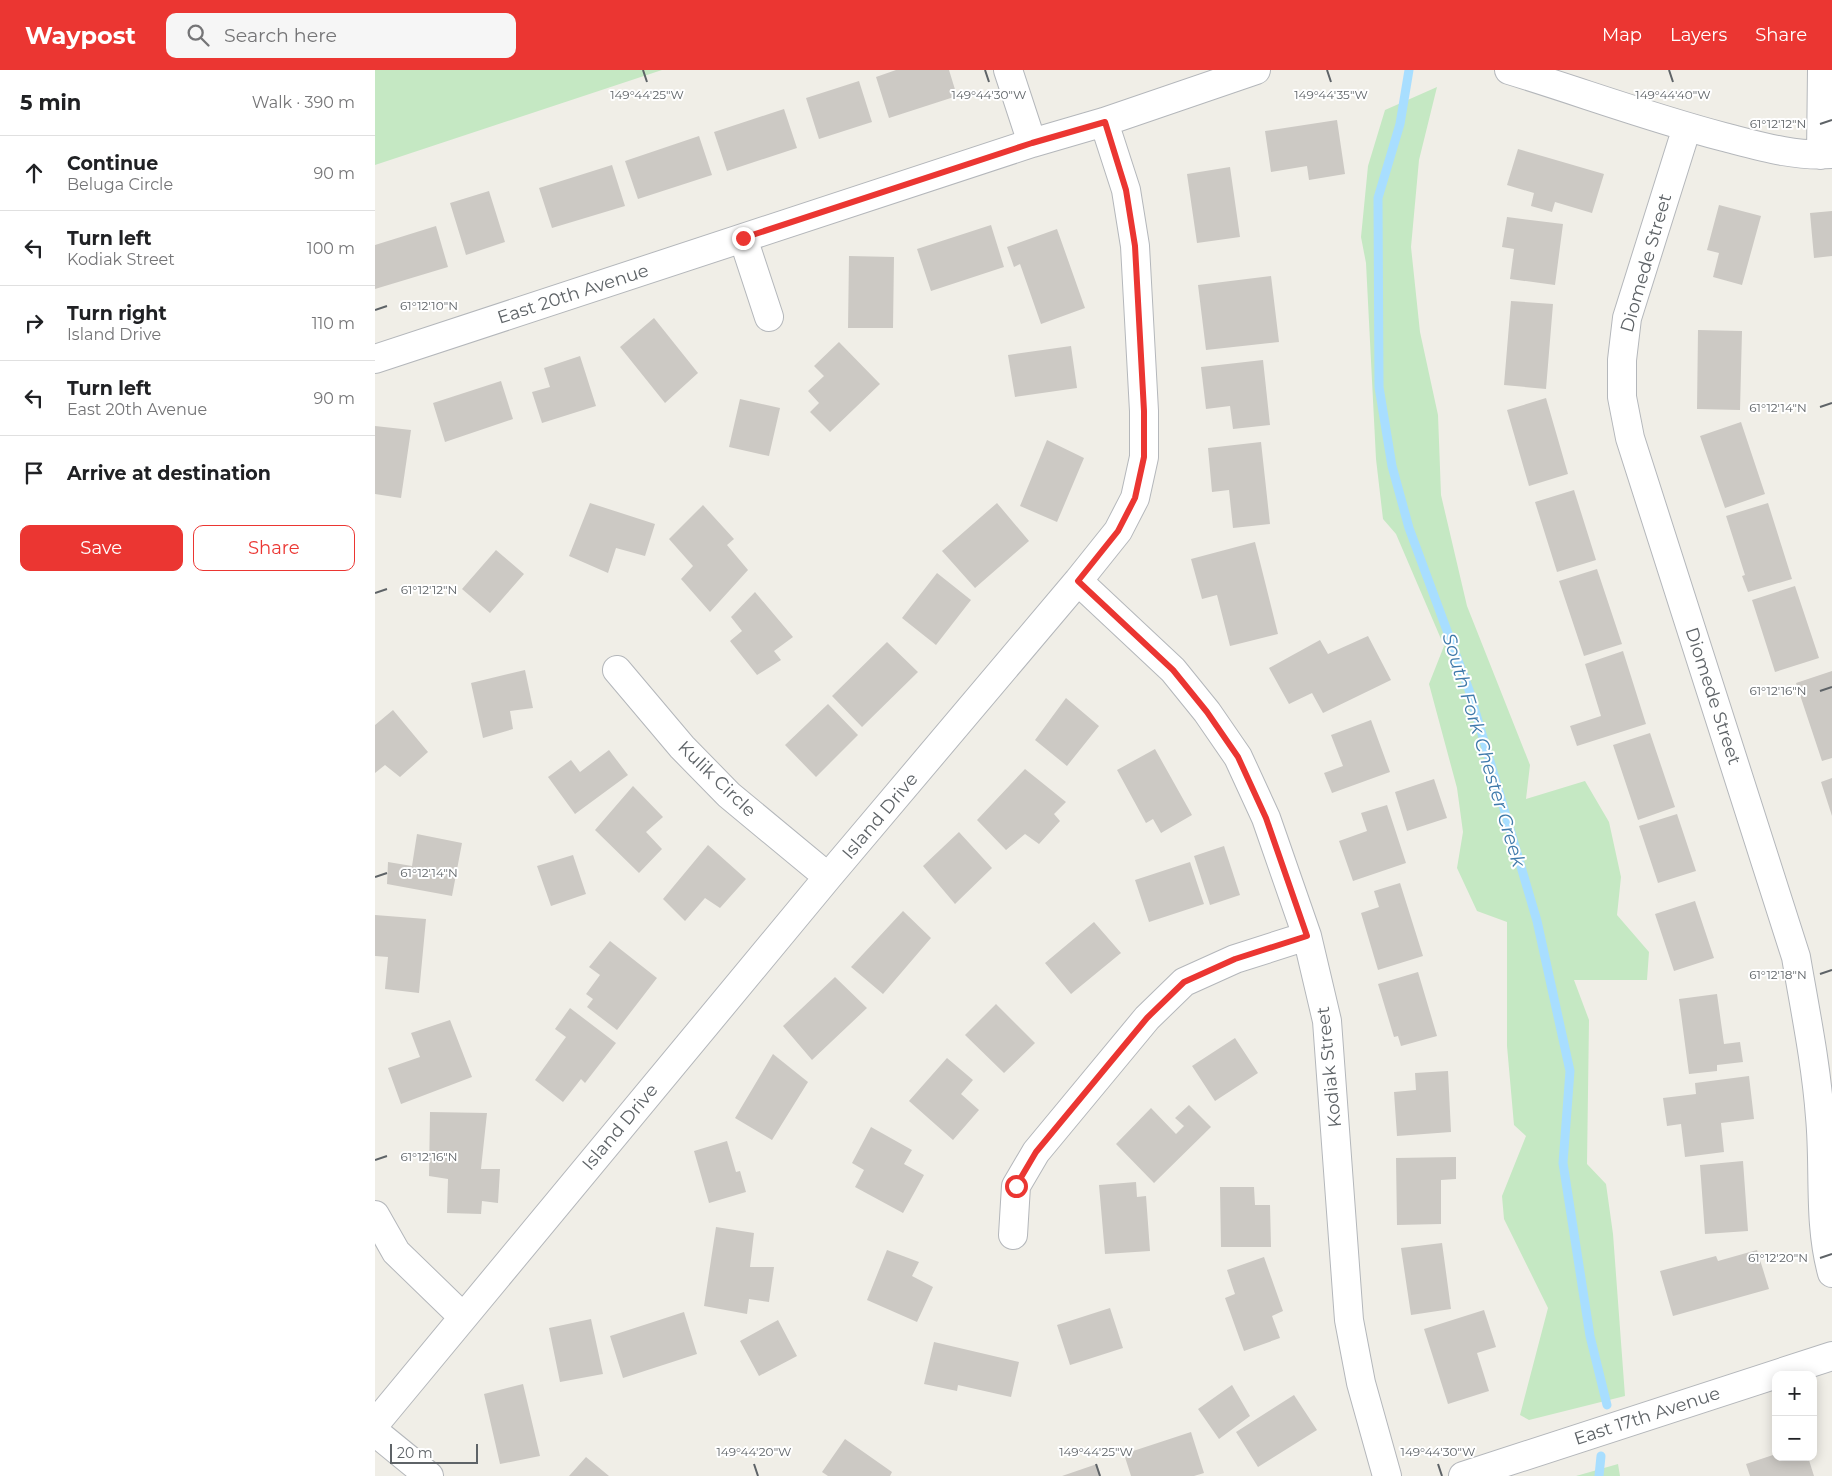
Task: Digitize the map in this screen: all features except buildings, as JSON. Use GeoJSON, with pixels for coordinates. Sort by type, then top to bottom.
{"type":"FeatureCollection","features":[{"type":"Feature","properties":{"kind":"street"},"geometry":{"type":"LineString","coordinates":[[1008,70],[1032,143]]}},
{"type":"Feature","properties":{"kind":"street","name":"East 20th Avenue"},"geometry":{"type":"LineString","coordinates":[[375,358],[1032,143],[1105,122],[1256,70]]}},
{"type":"Feature","properties":{"kind":"street"},"geometry":{"type":"LineString","coordinates":[[1509,70],[1687,127],[1779,151],[1826,154],[1822,70]]}},
{"type":"Feature","properties":{"kind":"street","name":"Island Drive"},"geometry":{"type":"LineString","coordinates":[[375,1424],[828,877],[1118,531],[1135,498],[1144,457],[1144,411],[1135,246],[1126,190],[1105,122]]}},
{"type":"Feature","properties":{"kind":"street","name":"Diomede Street"},"geometry":{"type":"LineString","coordinates":[[1687,127],[1627,318],[1621,360],[1622,397],[1630,438],[1796,957],[1821,1117],[1826,1252],[1832,1273]]}},
{"type":"Feature","properties":{"kind":"street"},"geometry":{"type":"LineString","coordinates":[[743,238],[769,318]]}},
{"type":"Feature","properties":{"kind":"street","name":"Kodiak Street"},"geometry":{"type":"LineString","coordinates":[[1078,581],[1173,670],[1207,712],[1238,757],[1266,818],[1307,936],[1327,1021],[1349,1320],[1361,1383],[1387,1476]]}},
{"type":"Feature","properties":{"kind":"street","name":"Kulik Circle"},"geometry":{"type":"LineString","coordinates":[[617,670],[683,747],[729,795],[828,877]]}},
{"type":"Feature","properties":{"kind":"street"},"geometry":{"type":"LineString","coordinates":[[1013,1235],[1016,1186],[1036,1152],[1147,1018],[1184,982],[1235,959],[1307,936]]}},
{"type":"Feature","properties":{"kind":"street"},"geometry":{"type":"LineString","coordinates":[[375,1215],[396,1252],[463,1317]]}},
{"type":"Feature","properties":{"kind":"street","name":"East 17th Avenue"},"geometry":{"type":"LineString","coordinates":[[1463,1476],[1832,1356]]}},
{"type":"Feature","properties":{"kind":"street"},"geometry":{"type":"LineString","coordinates":[[375,1432],[429,1476]]}},
{"type":"Feature","properties":{"kind":"green space"},"geometry":{"type":"Polygon","coordinates":[[[375,70],[662,70],[375,165],[375,70]]]}},
{"type":"Feature","properties":{"kind":"green space"},"geometry":{"type":"Polygon","coordinates":[[[1437,87],[1419,160],[1411,247],[1420,332],[1438,415],[1441,495],[1467,606],[1530,765],[1526,799],[1585,781],[1609,822],[1621,877],[1617,915],[1649,952],[1647,980],[1574,980],[1589,1020],[1587,1164],[1606,1184],[1613,1234],[1625,1396],[1529,1420],[1520,1415],[1548,1308],[1504,1219],[1502,1196],[1526,1136],[1514,1125],[1507,1046],[1507,922],[1477,911],[1457,868],[1463,832],[1457,788],[1429,684],[1444,646],[1396,534],[1383,519],[1376,459],[1366,263],[1361,237],[1368,166],[1385,110],[1437,87]]]}},
{"type":"Feature","properties":{"kind":"green space"},"geometry":{"type":"Polygon","coordinates":[[[1618,1464],[1620,1476],[1576,1476],[1618,1464]]]}},
{"type":"Feature","properties":{"kind":"waterway","name":"South Fork Chester Creek"},"geometry":{"type":"LineString","coordinates":[[1409,70],[1400,124],[1378,198],[1379,387],[1392,466],[1409,528],[1469,690],[1537,921],[1570,1071],[1563,1163],[1590,1336],[1607,1405]]}},
{"type":"Feature","properties":{"kind":"waterway","name":"South Fork Chester Creek"},"geometry":{"type":"LineString","coordinates":[[1599,1476],[1601,1456]]}},
{"type":"Feature","properties":{"kind":"route"},"geometry":{"type":"LineString","coordinates":[[743,238],[1032,143],[1105,122],[1126,190],[1135,246],[1144,411],[1144,457],[1135,498],[1118,531],[1078,581],[1173,670],[1207,712],[1238,757],[1266,818],[1307,936],[1235,959],[1184,982],[1147,1018],[1036,1152],[1016,1186]]}}]}
